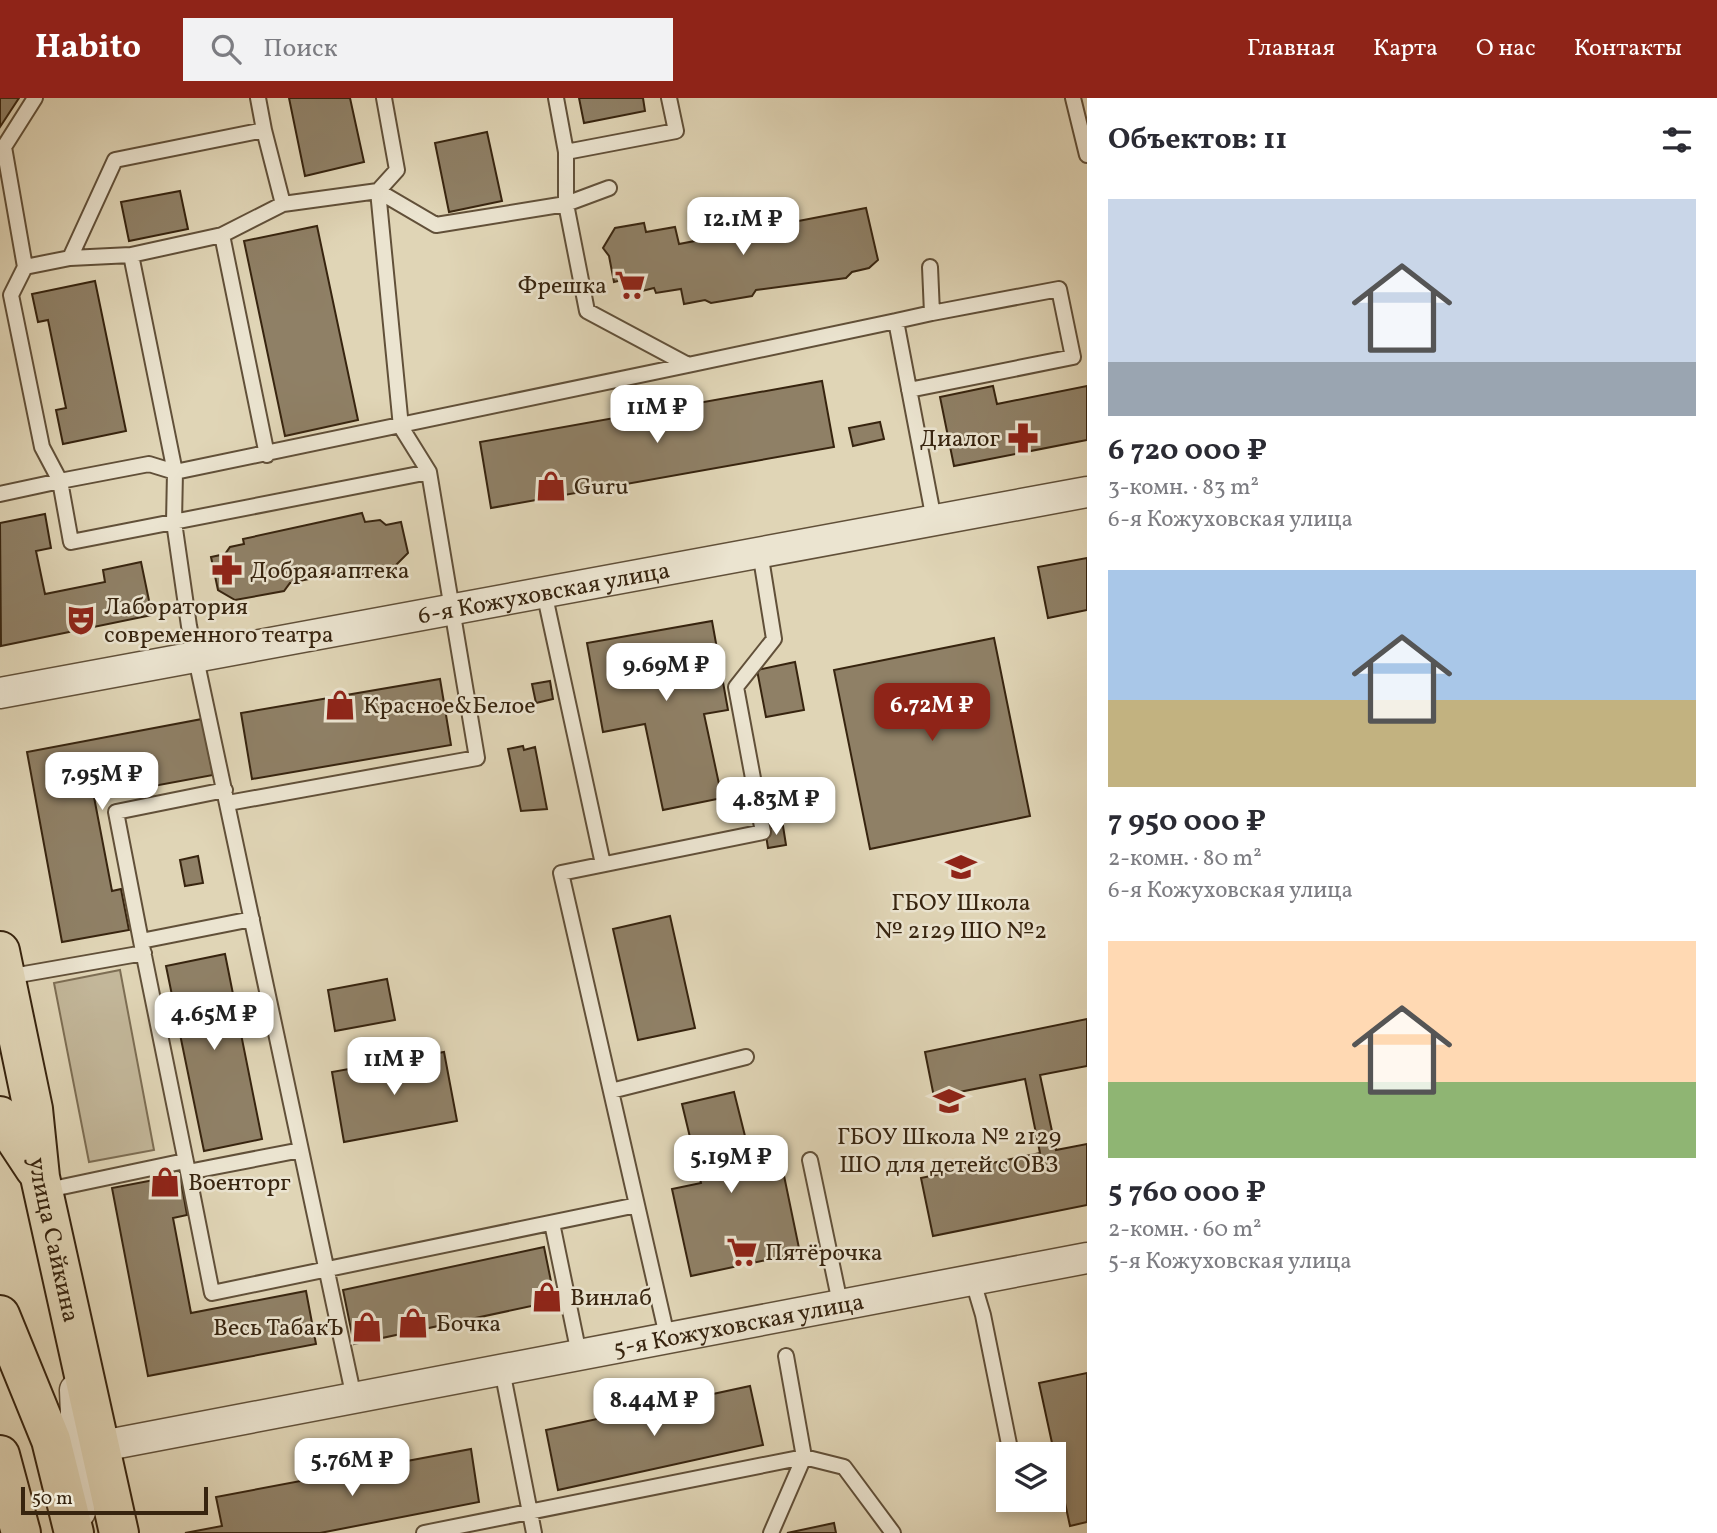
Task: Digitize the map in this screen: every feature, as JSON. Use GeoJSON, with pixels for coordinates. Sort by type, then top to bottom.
{"type":"FeatureCollection","features":[{"type":"Feature","properties":{"kind":"main road","name":"улица Сайкина"},"geometry":{"type":"LineString","coordinates":[[3,964],[33,1109],[41,1184],[72,1327]]}},
{"type":"Feature","properties":{"kind":"main road"},"geometry":{"type":"LineString","coordinates":[[0,1116],[41,1184]]}},
{"type":"Feature","properties":{"kind":"main road"},"geometry":{"type":"LineString","coordinates":[[0,1315],[51,1440],[74,1533]]}},
{"type":"Feature","properties":{"kind":"main road"},"geometry":{"type":"LineString","coordinates":[[72,1327],[102,1446],[119,1533]]}},
{"type":"Feature","properties":{"kind":"main road"},"geometry":{"type":"LineString","coordinates":[[0,1455],[13,1513]]}},
{"type":"Feature","properties":{"kind":"street","name":"6-я Кожуховская улица"},"geometry":{"type":"LineString","coordinates":[[0,693],[1087,492]]}},
{"type":"Feature","properties":{"kind":"street","name":"5-я Кожуховская улица"},"geometry":{"type":"LineString","coordinates":[[102,1446],[667,1336],[1087,1258]]}},
{"type":"Feature","properties":{"kind":"street","name":"улица Сайкина"},"geometry":{"type":"LineString","coordinates":[[72,1327],[82,1533]]}},
{"type":"Feature","properties":{"kind":"lane"},"geometry":{"type":"LineString","coordinates":[[35,98],[4,147],[25,267],[11,295],[42,447],[60,481],[71,542],[429,472]]}},
{"type":"Feature","properties":{"kind":"lane"},"geometry":{"type":"LineString","coordinates":[[258,98],[283,204]]}},
{"type":"Feature","properties":{"kind":"lane"},"geometry":{"type":"LineString","coordinates":[[384,98],[397,170],[378,191],[401,427],[429,472],[477,758],[116,812],[212,1293],[637,1205]]}},
{"type":"Feature","properties":{"kind":"lane"},"geometry":{"type":"LineString","coordinates":[[556,98],[566,152],[566,204],[587,311],[688,365]]}},
{"type":"Feature","properties":{"kind":"lane"},"geometry":{"type":"LineString","coordinates":[[566,152],[676,131],[669,98]]}},
{"type":"Feature","properties":{"kind":"lane"},"geometry":{"type":"LineString","coordinates":[[1073,98],[1087,155]]}},
{"type":"Feature","properties":{"kind":"lane"},"geometry":{"type":"LineString","coordinates":[[70,258],[115,160],[264,130]]}},
{"type":"Feature","properties":{"kind":"lane"},"geometry":{"type":"LineString","coordinates":[[25,267],[70,258],[131,255],[222,236],[283,204],[378,191],[436,225],[566,204],[609,188]]}},
{"type":"Feature","properties":{"kind":"lane"},"geometry":{"type":"LineString","coordinates":[[222,236],[267,455]]}},
{"type":"Feature","properties":{"kind":"lane"},"geometry":{"type":"LineString","coordinates":[[131,255],[174,472],[174,522],[197,656],[354,1398]]}},
{"type":"Feature","properties":{"kind":"lane"},"geometry":{"type":"LineString","coordinates":[[930,267],[932,313]]}},
{"type":"Feature","properties":{"kind":"lane"},"geometry":{"type":"LineString","coordinates":[[0,494],[149,464],[174,472],[267,455],[932,313],[1059,289],[1073,357],[909,390]]}},
{"type":"Feature","properties":{"kind":"lane"},"geometry":{"type":"LineString","coordinates":[[896,321],[934,520]]}},
{"type":"Feature","properties":{"kind":"lane"},"geometry":{"type":"LineString","coordinates":[[667,1336],[561,873],[762,832],[737,687],[774,639],[760,552]]}},
{"type":"Feature","properties":{"kind":"lane"},"geometry":{"type":"LineString","coordinates":[[544,592],[603,864]]}},
{"type":"Feature","properties":{"kind":"lane"},"geometry":{"type":"LineString","coordinates":[[3,964],[142,947],[252,919]]}},
{"type":"Feature","properties":{"kind":"lane"},"geometry":{"type":"LineString","coordinates":[[611,1091],[746,1057]]}},
{"type":"Feature","properties":{"kind":"lane"},"geometry":{"type":"LineString","coordinates":[[41,1184],[301,1150]]}},
{"type":"Feature","properties":{"kind":"lane"},"geometry":{"type":"LineString","coordinates":[[810,1160],[840,1303]]}},
{"type":"Feature","properties":{"kind":"lane"},"geometry":{"type":"LineString","coordinates":[[552,1223],[579,1354]]}},
{"type":"Feature","properties":{"kind":"lane"},"geometry":{"type":"LineString","coordinates":[[972,1278],[983,1315],[1009,1442]]}},
{"type":"Feature","properties":{"kind":"lane"},"geometry":{"type":"LineString","coordinates":[[771,1533],[804,1457],[786,1356]]}},
{"type":"Feature","properties":{"kind":"lane"},"geometry":{"type":"LineString","coordinates":[[502,1370],[534,1533]]}},
{"type":"Feature","properties":{"kind":"lane"},"geometry":{"type":"LineString","coordinates":[[424,1533],[804,1457],[844,1466],[893,1533]]}},
{"type":"Feature","properties":{"kind":"shaded area"},"geometry":{"type":"Polygon","coordinates":[[[120,970],[154,1150],[89,1162],[54,983],[120,970]]]}},
{"type":"Feature","properties":{"kind":"building"},"geometry":{"type":"Polygon","coordinates":[[[0,98],[19,98],[0,127],[0,98]]]}},
{"type":"Feature","properties":{"kind":"building"},"geometry":{"type":"Polygon","coordinates":[[[289,98],[350,98],[364,162],[305,176],[289,98]]]}},
{"type":"Feature","properties":{"kind":"building"},"geometry":{"type":"Polygon","coordinates":[[[579,98],[643,98],[645,111],[584,123],[579,98]]]}},
{"type":"Feature","properties":{"kind":"building"},"geometry":{"type":"Polygon","coordinates":[[[487,132],[502,201],[449,212],[435,143],[487,132]]]}},
{"type":"Feature","properties":{"kind":"building"},"geometry":{"type":"Polygon","coordinates":[[[180,191],[188,229],[129,241],[121,202],[180,191]]]}},
{"type":"Feature","properties":{"kind":"building"},"geometry":{"type":"Polygon","coordinates":[[[866,208],[878,260],[869,268],[852,272],[846,278],[756,290],[752,296],[711,303],[705,300],[684,304],[681,289],[656,293],[654,288],[630,294],[626,279],[614,282],[609,256],[603,248],[615,228],[644,223],[646,232],[675,227],[679,244],[866,208]]]}},
{"type":"Feature","properties":{"kind":"building"},"geometry":{"type":"Polygon","coordinates":[[[317,226],[358,420],[285,436],[244,241],[317,226]]]}},
{"type":"Feature","properties":{"kind":"building"},"geometry":{"type":"Polygon","coordinates":[[[95,281],[126,431],[63,444],[56,410],[66,408],[48,320],[38,322],[32,294],[95,281]]]}},
{"type":"Feature","properties":{"kind":"building"},"geometry":{"type":"Polygon","coordinates":[[[822,381],[834,447],[491,508],[480,442],[822,381]]]}},
{"type":"Feature","properties":{"kind":"building"},"geometry":{"type":"Polygon","coordinates":[[[993,386],[997,404],[1087,386],[1087,440],[954,466],[940,397],[993,386]]]}},
{"type":"Feature","properties":{"kind":"building"},"geometry":{"type":"Polygon","coordinates":[[[880,422],[884,439],[853,446],[849,428],[880,422]]]}},
{"type":"Feature","properties":{"kind":"building"},"geometry":{"type":"Polygon","coordinates":[[[362,513],[365,522],[380,520],[386,525],[401,522],[408,553],[391,570],[344,578],[337,573],[290,583],[284,591],[235,600],[218,590],[211,557],[225,554],[230,547],[244,544],[243,539],[362,513]]]}},
{"type":"Feature","properties":{"kind":"building"},"geometry":{"type":"Polygon","coordinates":[[[45,514],[51,548],[36,551],[45,594],[105,582],[103,570],[141,562],[152,615],[1,646],[0,523],[45,514]]]}},
{"type":"Feature","properties":{"kind":"building"},"geometry":{"type":"Polygon","coordinates":[[[1087,558],[1087,610],[1048,618],[1038,567],[1087,558]]]}},
{"type":"Feature","properties":{"kind":"building"},"geometry":{"type":"Polygon","coordinates":[[[712,621],[728,710],[704,714],[722,798],[663,810],[645,724],[603,732],[587,643],[712,621]]]}},
{"type":"Feature","properties":{"kind":"building"},"geometry":{"type":"Polygon","coordinates":[[[994,638],[1030,816],[870,849],[834,670],[994,638]]]}},
{"type":"Feature","properties":{"kind":"building"},"geometry":{"type":"Polygon","coordinates":[[[795,662],[804,710],[766,717],[757,670],[795,662]]]}},
{"type":"Feature","properties":{"kind":"building"},"geometry":{"type":"Polygon","coordinates":[[[440,679],[451,745],[252,779],[241,713],[440,679]]]}},
{"type":"Feature","properties":{"kind":"building"},"geometry":{"type":"Polygon","coordinates":[[[550,681],[553,699],[536,703],[532,684],[550,681]]]}},
{"type":"Feature","properties":{"kind":"building"},"geometry":{"type":"Polygon","coordinates":[[[202,719],[213,775],[94,797],[112,891],[121,889],[129,930],[62,942],[27,752],[202,719]]]}},
{"type":"Feature","properties":{"kind":"building"},"geometry":{"type":"Polygon","coordinates":[[[523,746],[524,750],[535,747],[547,809],[521,811],[508,749],[523,746]]]}},
{"type":"Feature","properties":{"kind":"building"},"geometry":{"type":"Polygon","coordinates":[[[783,826],[786,845],[768,848],[765,829],[783,826]]]}},
{"type":"Feature","properties":{"kind":"building"},"geometry":{"type":"Polygon","coordinates":[[[198,856],[203,883],[185,886],[180,860],[198,856]]]}},
{"type":"Feature","properties":{"kind":"building"},"geometry":{"type":"Polygon","coordinates":[[[670,916],[695,1028],[638,1040],[613,929],[670,916]]]}},
{"type":"Feature","properties":{"kind":"building"},"geometry":{"type":"Polygon","coordinates":[[[225,954],[262,1139],[204,1151],[166,966],[225,954]]]}},
{"type":"Feature","properties":{"kind":"building"},"geometry":{"type":"Polygon","coordinates":[[[387,979],[395,1020],[335,1031],[328,990],[387,979]]]}},
{"type":"Feature","properties":{"kind":"building"},"geometry":{"type":"Polygon","coordinates":[[[1087,1019],[1087,1066],[1040,1075],[1056,1150],[1087,1144],[1087,1205],[933,1236],[921,1178],[1040,1153],[1025,1079],[934,1097],[925,1052],[1087,1019]]]}},
{"type":"Feature","properties":{"kind":"building"},"geometry":{"type":"Polygon","coordinates":[[[444,1052],[457,1121],[344,1142],[332,1072],[444,1052]]]}},
{"type":"Feature","properties":{"kind":"building"},"geometry":{"type":"Polygon","coordinates":[[[734,1092],[754,1172],[782,1166],[800,1253],[691,1276],[672,1189],[701,1183],[682,1104],[734,1092]]]}},
{"type":"Feature","properties":{"kind":"building"},"geometry":{"type":"Polygon","coordinates":[[[180,1175],[187,1215],[173,1218],[191,1313],[306,1291],[316,1344],[148,1376],[112,1188],[180,1175]]]}},
{"type":"Feature","properties":{"kind":"building"},"geometry":{"type":"Polygon","coordinates":[[[544,1247],[555,1301],[354,1344],[343,1290],[544,1247]]]}},
{"type":"Feature","properties":{"kind":"building"},"geometry":{"type":"Polygon","coordinates":[[[1087,1373],[1087,1522],[1070,1526],[1066,1508],[1066,1442],[1052,1442],[1039,1383],[1087,1373]]]}},
{"type":"Feature","properties":{"kind":"building"},"geometry":{"type":"Polygon","coordinates":[[[750,1386],[763,1445],[558,1490],[546,1430],[750,1386]]]}},
{"type":"Feature","properties":{"kind":"building"},"geometry":{"type":"Polygon","coordinates":[[[471,1449],[479,1502],[320,1533],[185,1533],[222,1526],[216,1497],[471,1449]]]}},
{"type":"Feature","properties":{"kind":"building"},"geometry":{"type":"Polygon","coordinates":[[[834,1523],[836,1533],[787,1533],[834,1523]]]}},
{"type":"Feature","properties":{"kind":"place","name":"Фрешка"},"geometry":{"type":"Point","coordinates":[630,285]}},
{"type":"Feature","properties":{"kind":"place","name":"Диалог"},"geometry":{"type":"Point","coordinates":[1023,438]}},
{"type":"Feature","properties":{"kind":"place","name":"Guru"},"geometry":{"type":"Point","coordinates":[551,486]}},
{"type":"Feature","properties":{"kind":"place","name":"Добрая аптека"},"geometry":{"type":"Point","coordinates":[227,570]}},
{"type":"Feature","properties":{"kind":"place","name":"Лаборатория современного театра"},"geometry":{"type":"Point","coordinates":[81,620]}},
{"type":"Feature","properties":{"kind":"place","name":"Красное&Белое"},"geometry":{"type":"Point","coordinates":[340,705]}},
{"type":"Feature","properties":{"kind":"place","name":"ГБОУ Школа № 2129 ШО №2"},"geometry":{"type":"Point","coordinates":[961,867]}},
{"type":"Feature","properties":{"kind":"place","name":"ГБОУ Школа № 2129 ШО для детей с ОВЗ"},"geometry":{"type":"Point","coordinates":[949,1101]}},
{"type":"Feature","properties":{"kind":"place","name":"Военторг"},"geometry":{"type":"Point","coordinates":[165,1182]}},
{"type":"Feature","properties":{"kind":"place","name":"Пятёрочка"},"geometry":{"type":"Point","coordinates":[742,1252]}},
{"type":"Feature","properties":{"kind":"place","name":"Винлаб"},"geometry":{"type":"Point","coordinates":[547,1297]}},
{"type":"Feature","properties":{"kind":"place","name":"Бочка"},"geometry":{"type":"Point","coordinates":[413,1323]}},
{"type":"Feature","properties":{"kind":"place","name":"Весь ТабакЪ"},"geometry":{"type":"Point","coordinates":[367,1327]}}]}
